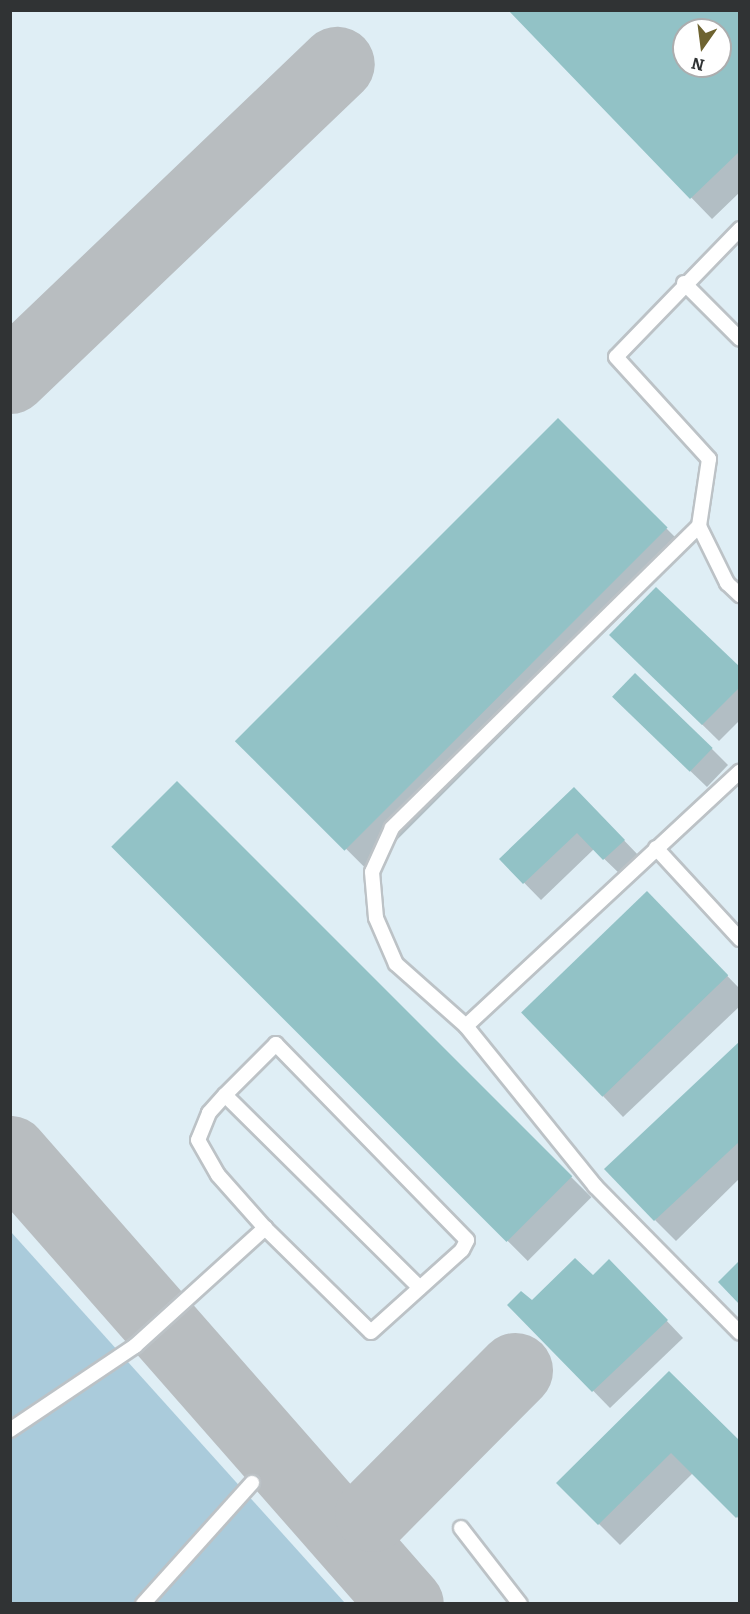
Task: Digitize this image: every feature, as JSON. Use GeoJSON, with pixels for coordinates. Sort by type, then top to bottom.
{"type":"FeatureCollection","features":[{"type":"Feature","properties":{"kind":"lane"},"geometry":{"type":"LineString","coordinates":[[740,229],[684,283],[616,357],[709,459],[699,526],[727,583],[740,595]]}},
{"type":"Feature","properties":{"kind":"lane"},"geometry":{"type":"LineString","coordinates":[[684,283],[740,339]]}},
{"type":"Feature","properties":{"kind":"lane"},"geometry":{"type":"LineString","coordinates":[[699,526],[392,828],[372,872],[376,918],[396,964],[466,1026],[595,1186],[740,1334]]}},
{"type":"Feature","properties":{"kind":"lane"},"geometry":{"type":"LineString","coordinates":[[466,1026],[740,771]]}},
{"type":"Feature","properties":{"kind":"lane"},"geometry":{"type":"LineString","coordinates":[[656,848],[740,939]]}},
{"type":"Feature","properties":{"kind":"lane"},"geometry":{"type":"LineString","coordinates":[[276,1044],[467,1240],[462,1250],[370,1332],[265,1228],[218,1175],[198,1140],[209,1113],[225,1095],[276,1044]]}},
{"type":"Feature","properties":{"kind":"lane"},"geometry":{"type":"LineString","coordinates":[[225,1095],[420,1288]]}},
{"type":"Feature","properties":{"kind":"lane"},"geometry":{"type":"LineString","coordinates":[[10,1430],[135,1346],[265,1228]]}},
{"type":"Feature","properties":{"kind":"lane"},"geometry":{"type":"LineString","coordinates":[[143,1604],[252,1483]]}},
{"type":"Feature","properties":{"kind":"lane"},"geometry":{"type":"LineString","coordinates":[[461,1528],[520,1604]]}},
{"type":"Feature","properties":{"kind":"shaded area"},"geometry":{"type":"Polygon","coordinates":[[[11,11],[739,11],[739,1603],[11,1604],[11,11]]]}},
{"type":"Feature","properties":{"kind":"shaded area"},"geometry":{"type":"Polygon","coordinates":[[[11,1232],[345,1603],[11,1603],[11,1232]]]}},
{"type":"Feature","properties":{"kind":"building"},"geometry":{"type":"Polygon","coordinates":[[[508,10],[740,10],[740,151],[690,199],[508,10]]]}},
{"type":"Feature","properties":{"kind":"building"},"geometry":{"type":"Polygon","coordinates":[[[558,418],[668,528],[344,851],[235,741],[558,418]]]}},
{"type":"Feature","properties":{"kind":"building"},"geometry":{"type":"Polygon","coordinates":[[[656,587],[740,667],[740,687],[702,725],[609,635],[656,587]]]}},
{"type":"Feature","properties":{"kind":"building"},"geometry":{"type":"Polygon","coordinates":[[[635,673],[713,748],[690,772],[612,697],[635,673]]]}},
{"type":"Feature","properties":{"kind":"building"},"geometry":{"type":"Polygon","coordinates":[[[177,781],[572,1176],[507,1242],[111,847],[177,781]]]}},
{"type":"Feature","properties":{"kind":"building"},"geometry":{"type":"Polygon","coordinates":[[[574,787],[625,840],[603,860],[577,833],[523,884],[499,859],[574,787]]]}},
{"type":"Feature","properties":{"kind":"building"},"geometry":{"type":"Polygon","coordinates":[[[647,891],[728,975],[602,1097],[521,1013],[647,891]]]}},
{"type":"Feature","properties":{"kind":"building"},"geometry":{"type":"Polygon","coordinates":[[[740,1041],[740,1141],[654,1221],[604,1169],[740,1041]]]}},
{"type":"Feature","properties":{"kind":"building"},"geometry":{"type":"Polygon","coordinates":[[[575,1258],[593,1275],[609,1259],[668,1320],[592,1392],[507,1305],[521,1291],[532,1300],[575,1258]]]}},
{"type":"Feature","properties":{"kind":"building"},"geometry":{"type":"Polygon","coordinates":[[[740,1260],[740,1305],[718,1282],[740,1260]]]}},
{"type":"Feature","properties":{"kind":"building"},"geometry":{"type":"Polygon","coordinates":[[[669,1371],[740,1441],[740,1514],[736,1518],[671,1453],[598,1525],[556,1483],[669,1371]]]}},
{"type":"Feature","properties":{"kind":"taxiway"},"geometry":{"type":"LineString","coordinates":[[10,376],[337,64]]}},
{"type":"Feature","properties":{"kind":"taxiway"},"geometry":{"type":"LineString","coordinates":[[10,1153],[406,1604]]}},
{"type":"Feature","properties":{"kind":"taxiway"},"geometry":{"type":"LineString","coordinates":[[372,1514],[515,1370]]}}]}
